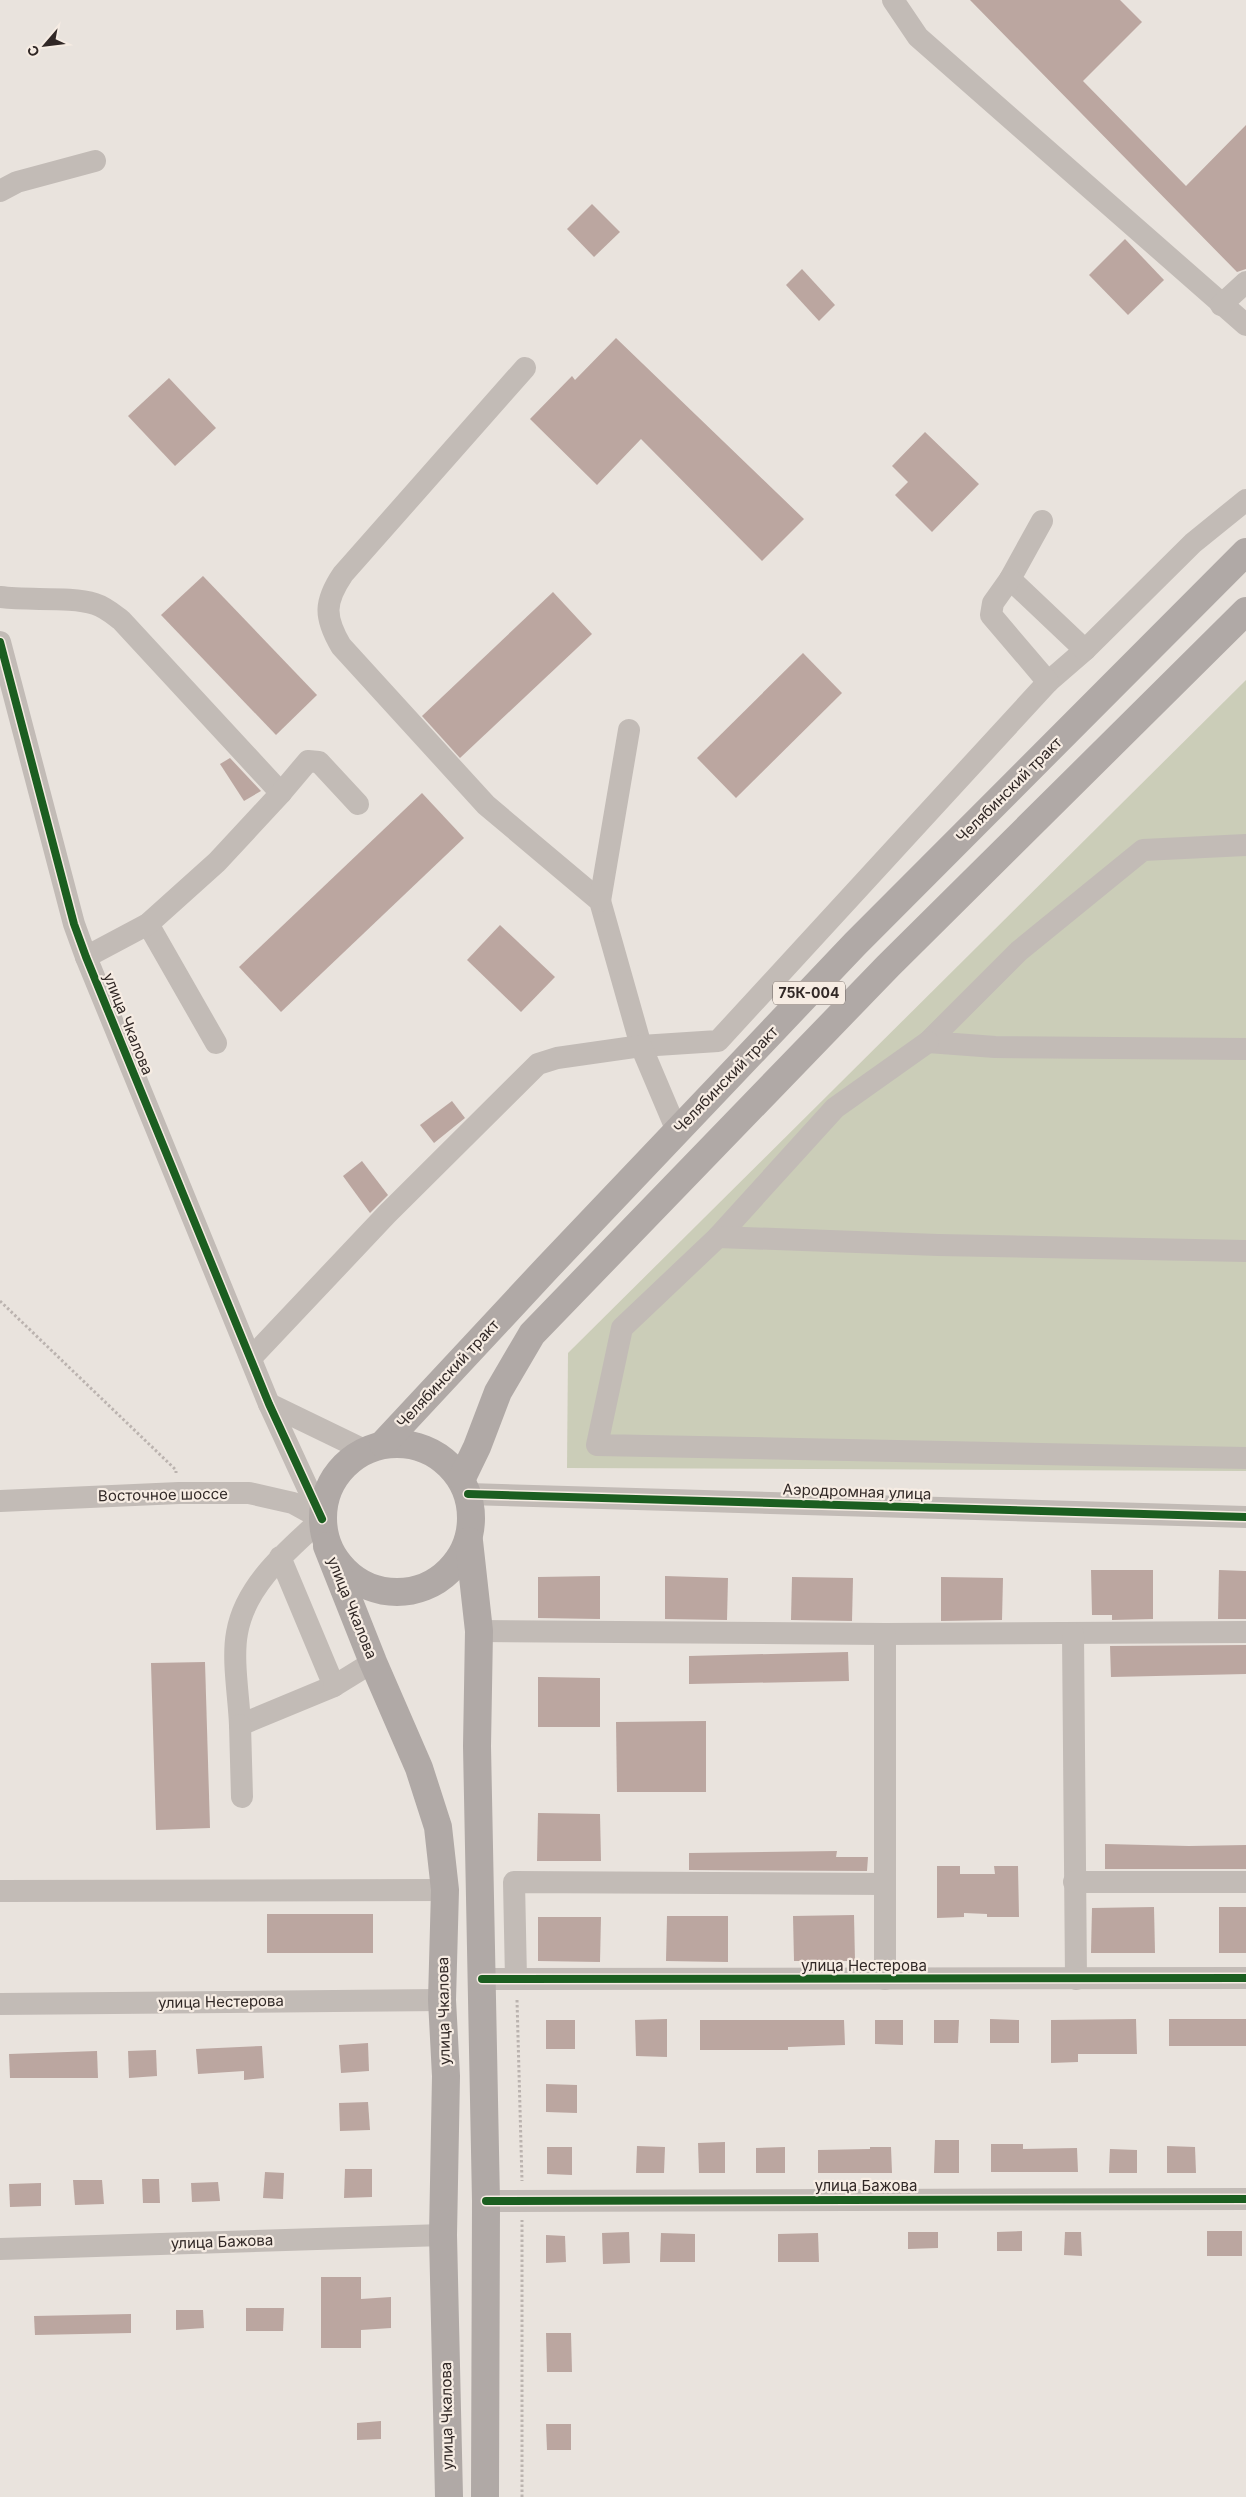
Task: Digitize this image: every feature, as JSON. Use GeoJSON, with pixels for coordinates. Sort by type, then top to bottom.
{"type":"FeatureCollection","features":[{"type":"Feature","properties":{"kind":"main road","name":"Челябинский тракт"},"geometry":{"type":"LineString","coordinates":[[373,1447],[856,944],[1246,552]]}},
{"type":"Feature","properties":{"kind":"main road","name":"75К-004"},"geometry":{"type":"LineString","coordinates":[[465,1486],[498,1392],[532,1334],[888,966],[1246,611]]}},
{"type":"Feature","properties":{"kind":"main road"},"geometry":{"type":"LineString","coordinates":[[469,1541],[448,1574],[414,1592],[375,1591],[342,1570],[327,1546],[322,1518],[327,1491],[342,1467],[373,1447],[422,1447],[445,1460],[465,1486],[479,1631],[477,1746],[486,2201],[485,2497]]}},
{"type":"Feature","properties":{"kind":"main road","name":"улица Чкалова"},"geometry":{"type":"LineString","coordinates":[[327,1546],[373,1662],[419,1768],[438,1826],[445,1890],[442,2000],[446,2076],[443,2235],[449,2497]]}},
{"type":"Feature","properties":{"kind":"street"},"geometry":{"type":"LineString","coordinates":[[893,0],[918,37],[1246,325]]}},
{"type":"Feature","properties":{"kind":"street"},"geometry":{"type":"LineString","coordinates":[[0,191],[17,182],[95,161]]}},
{"type":"Feature","properties":{"kind":"street"},"geometry":{"type":"LineString","coordinates":[[1221,305],[1246,282]]}},
{"type":"Feature","properties":{"kind":"street"},"geometry":{"type":"LineString","coordinates":[[525,368],[342,574],[331,590],[327,610],[331,629],[341,646],[486,805],[600,901]]}},
{"type":"Feature","properties":{"kind":"street"},"geometry":{"type":"LineString","coordinates":[[718,1041],[1048,682],[1085,650],[1193,543],[1246,500]]}},
{"type":"Feature","properties":{"kind":"street"},"geometry":{"type":"LineString","coordinates":[[1042,521],[1010,579],[993,603],[991,615],[1048,682]]}},
{"type":"Feature","properties":{"kind":"street"},"geometry":{"type":"LineString","coordinates":[[1010,579],[1085,650]]}},
{"type":"Feature","properties":{"kind":"street"},"geometry":{"type":"LineString","coordinates":[[0,597],[24,600],[78,601],[94,604],[109,610],[121,620],[281,793]]}},
{"type":"Feature","properties":{"kind":"street","name":"улица Чкалова"},"geometry":{"type":"LineString","coordinates":[[0,642],[74,924],[86,957],[251,1358],[268,1404],[322,1518]]}},
{"type":"Feature","properties":{"kind":"street"},"geometry":{"type":"LineString","coordinates":[[629,730],[600,901],[641,1046],[677,1131]]}},
{"type":"Feature","properties":{"kind":"street"},"geometry":{"type":"LineString","coordinates":[[86,957],[148,924],[217,862],[281,793],[305,763],[312,760],[319,762],[358,804]]}},
{"type":"Feature","properties":{"kind":"street"},"geometry":{"type":"LineString","coordinates":[[1246,845],[1143,850],[1019,951],[928,1042],[835,1108],[718,1237],[622,1328],[597,1445],[1246,1458]]}},
{"type":"Feature","properties":{"kind":"street"},"geometry":{"type":"LineString","coordinates":[[148,924],[216,1043]]}},
{"type":"Feature","properties":{"kind":"street"},"geometry":{"type":"LineString","coordinates":[[251,1358],[387,1214],[538,1064],[557,1058],[641,1046],[765,1039]]}},
{"type":"Feature","properties":{"kind":"street"},"geometry":{"type":"LineString","coordinates":[[928,1042],[995,1047],[1246,1049]]}},
{"type":"Feature","properties":{"kind":"street"},"geometry":{"type":"LineString","coordinates":[[718,1237],[929,1245],[1246,1251]]}},
{"type":"Feature","properties":{"kind":"street"},"geometry":{"type":"LineString","coordinates":[[268,1404],[373,1447]]}},
{"type":"Feature","properties":{"kind":"street","name":"Аэродромная улица"},"geometry":{"type":"LineString","coordinates":[[465,1486],[1246,1517]]}},
{"type":"Feature","properties":{"kind":"street","name":"Восточное шоссе"},"geometry":{"type":"LineString","coordinates":[[0,1501],[179,1493],[249,1493],[293,1503],[322,1518]]}},
{"type":"Feature","properties":{"kind":"street"},"geometry":{"type":"LineString","coordinates":[[242,1798],[236,1654],[236,1635],[240,1617],[248,1601],[280,1557],[322,1518]]}},
{"type":"Feature","properties":{"kind":"street"},"geometry":{"type":"LineString","coordinates":[[280,1557],[334,1686]]}},
{"type":"Feature","properties":{"kind":"street"},"geometry":{"type":"LineString","coordinates":[[479,1631],[886,1634],[1246,1632]]}},
{"type":"Feature","properties":{"kind":"street"},"geometry":{"type":"LineString","coordinates":[[885,1979],[886,1634]]}},
{"type":"Feature","properties":{"kind":"street"},"geometry":{"type":"LineString","coordinates":[[1074,1634],[1076,1979]]}},
{"type":"Feature","properties":{"kind":"street"},"geometry":{"type":"LineString","coordinates":[[240,1725],[334,1686],[373,1662]]}},
{"type":"Feature","properties":{"kind":"street"},"geometry":{"type":"LineString","coordinates":[[480,1882],[886,1884]]}},
{"type":"Feature","properties":{"kind":"street"},"geometry":{"type":"LineString","coordinates":[[514,1882],[516,1979]]}},
{"type":"Feature","properties":{"kind":"street"},"geometry":{"type":"LineString","coordinates":[[1074,1882],[1246,1882]]}},
{"type":"Feature","properties":{"kind":"street"},"geometry":{"type":"LineString","coordinates":[[0,1891],[445,1890]]}},
{"type":"Feature","properties":{"kind":"street","name":"улица Нестерова"},"geometry":{"type":"LineString","coordinates":[[482,1979],[1246,1978]]}},
{"type":"Feature","properties":{"kind":"street","name":"улица Нестерова"},"geometry":{"type":"LineString","coordinates":[[0,2004],[442,2000]]}},
{"type":"Feature","properties":{"kind":"street","name":"улица Бажова"},"geometry":{"type":"LineString","coordinates":[[486,2201],[1246,2199]]}},
{"type":"Feature","properties":{"kind":"street","name":"улица Бажова"},"geometry":{"type":"LineString","coordinates":[[0,2249],[443,2235]]}},
{"type":"Feature","properties":{"kind":"path"},"geometry":{"type":"LineString","coordinates":[[0,1301],[176,1470],[179,1493]]}},
{"type":"Feature","properties":{"kind":"path"},"geometry":{"type":"LineString","coordinates":[[516,1979],[522,2201],[522,2497]]}},
{"type":"Feature","properties":{"kind":"green space"},"geometry":{"type":"Polygon","coordinates":[[[1246,680],[1246,1471],[567,1468],[568,1353],[1246,680]]]}},
{"type":"Feature","properties":{"kind":"building"},"geometry":{"type":"Polygon","coordinates":[[[970,0],[1120,0],[1142,22],[1083,81],[1186,186],[1246,125],[1246,269],[1237,272],[970,0]]]}},
{"type":"Feature","properties":{"kind":"building"},"geometry":{"type":"Polygon","coordinates":[[[592,204],[620,232],[594,257],[567,229],[592,204]]]}},
{"type":"Feature","properties":{"kind":"building"},"geometry":{"type":"Polygon","coordinates":[[[1125,239],[1164,280],[1128,315],[1089,275],[1125,239]]]}},
{"type":"Feature","properties":{"kind":"building"},"geometry":{"type":"Polygon","coordinates":[[[802,269],[835,305],[819,321],[786,285],[802,269]]]}},
{"type":"Feature","properties":{"kind":"building"},"geometry":{"type":"Polygon","coordinates":[[[616,338],[804,519],[762,561],[641,439],[597,485],[530,419],[572,376],[575,380],[616,338]]]}},
{"type":"Feature","properties":{"kind":"building"},"geometry":{"type":"Polygon","coordinates":[[[169,378],[216,428],[175,466],[128,416],[169,378]]]}},
{"type":"Feature","properties":{"kind":"building"},"geometry":{"type":"Polygon","coordinates":[[[925,432],[979,484],[932,532],[895,495],[908,482],[892,466],[925,432]]]}},
{"type":"Feature","properties":{"kind":"building"},"geometry":{"type":"Polygon","coordinates":[[[203,576],[317,695],[276,735],[161,615],[203,576]]]}},
{"type":"Feature","properties":{"kind":"building"},"geometry":{"type":"Polygon","coordinates":[[[553,592],[592,634],[460,758],[422,716],[553,592]]]}},
{"type":"Feature","properties":{"kind":"building"},"geometry":{"type":"Polygon","coordinates":[[[803,653],[842,693],[736,798],[697,758],[803,653]]]}},
{"type":"Feature","properties":{"kind":"building"},"geometry":{"type":"Polygon","coordinates":[[[230,758],[261,791],[244,801],[220,764],[230,758]]]}},
{"type":"Feature","properties":{"kind":"building"},"geometry":{"type":"Polygon","coordinates":[[[422,793],[464,838],[281,1012],[239,967],[422,793]]]}},
{"type":"Feature","properties":{"kind":"building"},"geometry":{"type":"Polygon","coordinates":[[[500,925],[555,977],[521,1012],[467,960],[500,925]]]}},
{"type":"Feature","properties":{"kind":"building"},"geometry":{"type":"Polygon","coordinates":[[[452,1101],[465,1118],[434,1143],[420,1125],[452,1101]]]}},
{"type":"Feature","properties":{"kind":"building"},"geometry":{"type":"Polygon","coordinates":[[[362,1161],[388,1195],[370,1213],[343,1176],[362,1161]]]}},
{"type":"Feature","properties":{"kind":"building"},"geometry":{"type":"Polygon","coordinates":[[[1091,1570],[1153,1570],[1153,1619],[1112,1620],[1112,1615],[1092,1615],[1091,1570]]]}},
{"type":"Feature","properties":{"kind":"building"},"geometry":{"type":"Polygon","coordinates":[[[1219,1570],[1246,1571],[1246,1619],[1218,1619],[1219,1570]]]}},
{"type":"Feature","properties":{"kind":"building"},"geometry":{"type":"Polygon","coordinates":[[[600,1576],[600,1619],[538,1618],[538,1577],[600,1576]]]}},
{"type":"Feature","properties":{"kind":"building"},"geometry":{"type":"Polygon","coordinates":[[[665,1576],[728,1578],[727,1620],[665,1619],[665,1576]]]}},
{"type":"Feature","properties":{"kind":"building"},"geometry":{"type":"Polygon","coordinates":[[[792,1577],[853,1578],[852,1621],[791,1620],[792,1577]]]}},
{"type":"Feature","properties":{"kind":"building"},"geometry":{"type":"Polygon","coordinates":[[[941,1577],[1003,1578],[1002,1620],[941,1621],[941,1577]]]}},
{"type":"Feature","properties":{"kind":"building"},"geometry":{"type":"Polygon","coordinates":[[[1246,1645],[1246,1674],[1111,1677],[1110,1646],[1246,1645]]]}},
{"type":"Feature","properties":{"kind":"building"},"geometry":{"type":"Polygon","coordinates":[[[848,1652],[849,1681],[689,1684],[689,1656],[848,1652]]]}},
{"type":"Feature","properties":{"kind":"building"},"geometry":{"type":"Polygon","coordinates":[[[205,1662],[210,1828],[156,1830],[151,1663],[205,1662]]]}},
{"type":"Feature","properties":{"kind":"building"},"geometry":{"type":"Polygon","coordinates":[[[538,1677],[600,1678],[600,1727],[538,1727],[538,1677]]]}},
{"type":"Feature","properties":{"kind":"building"},"geometry":{"type":"Polygon","coordinates":[[[706,1721],[706,1792],[617,1792],[616,1722],[706,1721]]]}},
{"type":"Feature","properties":{"kind":"building"},"geometry":{"type":"Polygon","coordinates":[[[538,1813],[600,1814],[601,1861],[537,1861],[538,1813]]]}},
{"type":"Feature","properties":{"kind":"building"},"geometry":{"type":"Polygon","coordinates":[[[1105,1844],[1246,1845],[1246,1869],[1105,1869],[1105,1844]]]}},
{"type":"Feature","properties":{"kind":"building"},"geometry":{"type":"Polygon","coordinates":[[[837,1851],[836,1857],[868,1857],[867,1871],[689,1870],[689,1853],[837,1851]]]}},
{"type":"Feature","properties":{"kind":"building"},"geometry":{"type":"Polygon","coordinates":[[[937,1866],[960,1866],[960,1874],[995,1874],[994,1866],[1018,1866],[1019,1917],[987,1917],[987,1914],[964,1913],[964,1917],[937,1918],[937,1866]]]}},
{"type":"Feature","properties":{"kind":"building"},"geometry":{"type":"Polygon","coordinates":[[[1154,1907],[1155,1953],[1091,1953],[1092,1908],[1154,1907]]]}},
{"type":"Feature","properties":{"kind":"building"},"geometry":{"type":"Polygon","coordinates":[[[1219,1907],[1246,1907],[1246,1953],[1219,1953],[1219,1907]]]}},
{"type":"Feature","properties":{"kind":"building"},"geometry":{"type":"Polygon","coordinates":[[[267,1914],[373,1914],[373,1953],[267,1953],[267,1914]]]}},
{"type":"Feature","properties":{"kind":"building"},"geometry":{"type":"Polygon","coordinates":[[[854,1915],[855,1961],[794,1961],[793,1916],[854,1915]]]}},
{"type":"Feature","properties":{"kind":"building"},"geometry":{"type":"Polygon","coordinates":[[[667,1916],[728,1916],[728,1962],[666,1961],[667,1916]]]}},
{"type":"Feature","properties":{"kind":"building"},"geometry":{"type":"Polygon","coordinates":[[[538,1917],[601,1917],[600,1962],[538,1961],[538,1917]]]}},
{"type":"Feature","properties":{"kind":"building"},"geometry":{"type":"Polygon","coordinates":[[[667,2019],[667,2057],[636,2056],[635,2020],[667,2019]]]}},
{"type":"Feature","properties":{"kind":"building"},"geometry":{"type":"Polygon","coordinates":[[[990,2019],[1019,2020],[1019,2043],[990,2043],[990,2019]]]}},
{"type":"Feature","properties":{"kind":"building"},"geometry":{"type":"Polygon","coordinates":[[[1136,2019],[1137,2054],[1078,2054],[1078,2062],[1051,2063],[1051,2020],[1136,2019]]]}},
{"type":"Feature","properties":{"kind":"building"},"geometry":{"type":"Polygon","coordinates":[[[1169,2019],[1246,2019],[1246,2046],[1169,2046],[1169,2019]]]}},
{"type":"Feature","properties":{"kind":"building"},"geometry":{"type":"Polygon","coordinates":[[[546,2020],[575,2020],[575,2049],[546,2049],[546,2020]]]}},
{"type":"Feature","properties":{"kind":"building"},"geometry":{"type":"Polygon","coordinates":[[[700,2020],[844,2020],[845,2045],[788,2047],[788,2050],[700,2050],[700,2020]]]}},
{"type":"Feature","properties":{"kind":"building"},"geometry":{"type":"Polygon","coordinates":[[[875,2020],[903,2020],[903,2045],[875,2044],[875,2020]]]}},
{"type":"Feature","properties":{"kind":"building"},"geometry":{"type":"Polygon","coordinates":[[[934,2020],[959,2020],[958,2043],[934,2043],[934,2020]]]}},
{"type":"Feature","properties":{"kind":"building"},"geometry":{"type":"Polygon","coordinates":[[[368,2043],[369,2071],[341,2073],[339,2045],[368,2043]]]}},
{"type":"Feature","properties":{"kind":"building"},"geometry":{"type":"Polygon","coordinates":[[[262,2046],[264,2078],[244,2080],[244,2071],[198,2074],[196,2049],[262,2046]]]}},
{"type":"Feature","properties":{"kind":"building"},"geometry":{"type":"Polygon","coordinates":[[[156,2050],[157,2076],[129,2078],[128,2051],[156,2050]]]}},
{"type":"Feature","properties":{"kind":"building"},"geometry":{"type":"Polygon","coordinates":[[[97,2051],[98,2078],[10,2078],[9,2054],[97,2051]]]}},
{"type":"Feature","properties":{"kind":"building"},"geometry":{"type":"Polygon","coordinates":[[[546,2084],[577,2085],[577,2113],[546,2112],[546,2084]]]}},
{"type":"Feature","properties":{"kind":"building"},"geometry":{"type":"Polygon","coordinates":[[[368,2102],[370,2130],[340,2131],[339,2103],[368,2102]]]}},
{"type":"Feature","properties":{"kind":"building"},"geometry":{"type":"Polygon","coordinates":[[[935,2140],[959,2140],[959,2173],[934,2173],[935,2140]]]}},
{"type":"Feature","properties":{"kind":"building"},"geometry":{"type":"Polygon","coordinates":[[[725,2142],[725,2173],[699,2173],[698,2143],[725,2142]]]}},
{"type":"Feature","properties":{"kind":"building"},"geometry":{"type":"Polygon","coordinates":[[[991,2144],[1023,2144],[1023,2149],[1077,2148],[1078,2172],[991,2172],[991,2144]]]}},
{"type":"Feature","properties":{"kind":"building"},"geometry":{"type":"Polygon","coordinates":[[[637,2146],[665,2147],[664,2173],[636,2173],[637,2146]]]}},
{"type":"Feature","properties":{"kind":"building"},"geometry":{"type":"Polygon","coordinates":[[[1167,2146],[1195,2147],[1196,2173],[1167,2173],[1167,2146]]]}},
{"type":"Feature","properties":{"kind":"building"},"geometry":{"type":"Polygon","coordinates":[[[547,2147],[572,2147],[572,2175],[547,2174],[547,2147]]]}},
{"type":"Feature","properties":{"kind":"building"},"geometry":{"type":"Polygon","coordinates":[[[785,2147],[785,2173],[756,2173],[756,2148],[785,2147]]]}},
{"type":"Feature","properties":{"kind":"building"},"geometry":{"type":"Polygon","coordinates":[[[870,2147],[891,2147],[892,2173],[818,2173],[818,2150],[870,2149],[870,2147]]]}},
{"type":"Feature","properties":{"kind":"building"},"geometry":{"type":"Polygon","coordinates":[[[1110,2149],[1137,2150],[1137,2173],[1109,2173],[1110,2149]]]}},
{"type":"Feature","properties":{"kind":"building"},"geometry":{"type":"Polygon","coordinates":[[[345,2169],[372,2169],[372,2197],[344,2198],[345,2169]]]}},
{"type":"Feature","properties":{"kind":"building"},"geometry":{"type":"Polygon","coordinates":[[[265,2172],[284,2173],[283,2199],[263,2198],[265,2172]]]}},
{"type":"Feature","properties":{"kind":"building"},"geometry":{"type":"Polygon","coordinates":[[[142,2179],[159,2179],[160,2203],[143,2203],[142,2179]]]}},
{"type":"Feature","properties":{"kind":"building"},"geometry":{"type":"Polygon","coordinates":[[[73,2180],[102,2180],[104,2204],[75,2205],[73,2180]]]}},
{"type":"Feature","properties":{"kind":"building"},"geometry":{"type":"Polygon","coordinates":[[[218,2182],[220,2201],[192,2202],[191,2183],[218,2182]]]}},
{"type":"Feature","properties":{"kind":"building"},"geometry":{"type":"Polygon","coordinates":[[[41,2183],[41,2206],[10,2207],[9,2184],[41,2183]]]}},
{"type":"Feature","properties":{"kind":"building"},"geometry":{"type":"Polygon","coordinates":[[[1022,2231],[1022,2251],[997,2251],[997,2232],[1022,2231]]]}},
{"type":"Feature","properties":{"kind":"building"},"geometry":{"type":"Polygon","coordinates":[[[1207,2231],[1242,2231],[1242,2256],[1207,2256],[1207,2231]]]}},
{"type":"Feature","properties":{"kind":"building"},"geometry":{"type":"Polygon","coordinates":[[[629,2232],[630,2263],[603,2264],[602,2233],[629,2232]]]}},
{"type":"Feature","properties":{"kind":"building"},"geometry":{"type":"Polygon","coordinates":[[[908,2232],[938,2232],[938,2248],[908,2249],[908,2232]]]}},
{"type":"Feature","properties":{"kind":"building"},"geometry":{"type":"Polygon","coordinates":[[[1065,2232],[1081,2232],[1082,2256],[1064,2255],[1065,2232]]]}},
{"type":"Feature","properties":{"kind":"building"},"geometry":{"type":"Polygon","coordinates":[[[661,2233],[695,2234],[695,2262],[660,2262],[661,2233]]]}},
{"type":"Feature","properties":{"kind":"building"},"geometry":{"type":"Polygon","coordinates":[[[818,2233],[819,2262],[778,2262],[778,2234],[818,2233]]]}},
{"type":"Feature","properties":{"kind":"building"},"geometry":{"type":"Polygon","coordinates":[[[546,2235],[565,2236],[566,2262],[546,2263],[546,2235]]]}},
{"type":"Feature","properties":{"kind":"building"},"geometry":{"type":"Polygon","coordinates":[[[321,2277],[361,2277],[361,2299],[391,2297],[391,2328],[361,2330],[361,2348],[321,2348],[321,2277]]]}},
{"type":"Feature","properties":{"kind":"building"},"geometry":{"type":"Polygon","coordinates":[[[246,2308],[284,2308],[283,2331],[246,2331],[246,2308]]]}},
{"type":"Feature","properties":{"kind":"building"},"geometry":{"type":"Polygon","coordinates":[[[176,2310],[203,2310],[204,2328],[176,2330],[176,2310]]]}},
{"type":"Feature","properties":{"kind":"building"},"geometry":{"type":"Polygon","coordinates":[[[131,2314],[131,2333],[35,2335],[34,2316],[131,2314]]]}},
{"type":"Feature","properties":{"kind":"building"},"geometry":{"type":"Polygon","coordinates":[[[546,2333],[571,2333],[572,2372],[547,2372],[546,2333]]]}},
{"type":"Feature","properties":{"kind":"building"},"geometry":{"type":"Polygon","coordinates":[[[381,2421],[381,2439],[357,2440],[357,2423],[381,2421]]]}},
{"type":"Feature","properties":{"kind":"building"},"geometry":{"type":"Polygon","coordinates":[[[546,2424],[571,2424],[571,2450],[547,2450],[546,2424]]]}},
{"type":"Feature","properties":{"kind":"cycle path"},"geometry":{"type":"LineString","coordinates":[[0,642],[74,924],[86,957],[269,1404],[322,1519]]}},
{"type":"Feature","properties":{"kind":"cycle path"},"geometry":{"type":"LineString","coordinates":[[468,1494],[1246,1517]]}},
{"type":"Feature","properties":{"kind":"cycle path"},"geometry":{"type":"LineString","coordinates":[[482,1979],[1246,1978]]}},
{"type":"Feature","properties":{"kind":"cycle path"},"geometry":{"type":"LineString","coordinates":[[486,2201],[1246,2199]]}}]}
